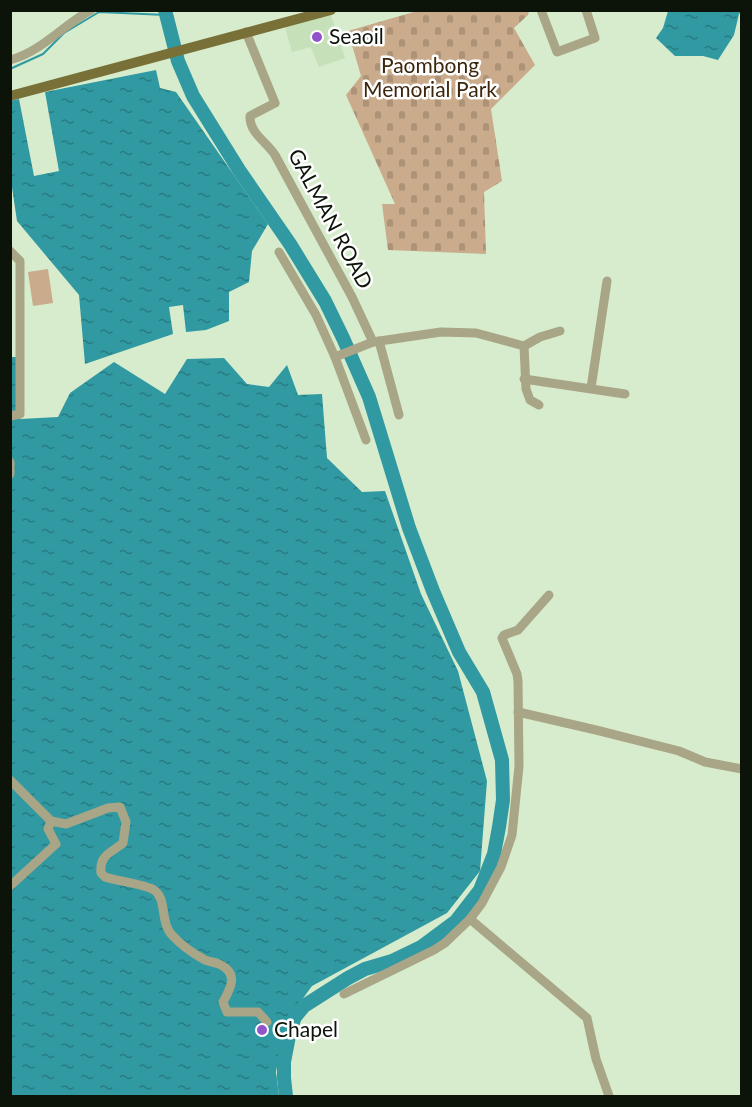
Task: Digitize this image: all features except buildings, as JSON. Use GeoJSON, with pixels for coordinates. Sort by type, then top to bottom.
{"type":"FeatureCollection","features":[{"type":"Feature","properties":{"kind":"main road"},"geometry":{"type":"LineString","coordinates":[[10,96],[331,10]]}},
{"type":"Feature","properties":{"kind":"street"},"geometry":{"type":"LineString","coordinates":[[10,60],[33,51],[91,10]]}},
{"type":"Feature","properties":{"kind":"street"},"geometry":{"type":"LineString","coordinates":[[541,10],[557,52],[595,38],[586,10]]}},
{"type":"Feature","properties":{"kind":"street","name":"GALMAN ROAD"},"geometry":{"type":"LineString","coordinates":[[246,32],[275,103],[250,116],[250,121],[257,135],[275,155],[376,342]]}},
{"type":"Feature","properties":{"kind":"street"},"geometry":{"type":"LineString","coordinates":[[10,252],[20,261],[20,414],[10,416]]}},
{"type":"Feature","properties":{"kind":"street"},"geometry":{"type":"LineString","coordinates":[[279,252],[339,355],[366,441]]}},
{"type":"Feature","properties":{"kind":"street"},"geometry":{"type":"LineString","coordinates":[[591,388],[607,281]]}},
{"type":"Feature","properties":{"kind":"street"},"geometry":{"type":"LineString","coordinates":[[339,355],[376,342],[441,332],[476,333],[505,343],[524,346],[561,331]]}},
{"type":"Feature","properties":{"kind":"street"},"geometry":{"type":"LineString","coordinates":[[376,342],[399,415]]}},
{"type":"Feature","properties":{"kind":"street"},"geometry":{"type":"LineString","coordinates":[[524,346],[524,379],[527,395],[530,400],[539,405]]}},
{"type":"Feature","properties":{"kind":"street"},"geometry":{"type":"LineString","coordinates":[[524,379],[625,394]]}},
{"type":"Feature","properties":{"kind":"street"},"geometry":{"type":"LineString","coordinates":[[10,462],[10,474]]}},
{"type":"Feature","properties":{"kind":"street"},"geometry":{"type":"LineString","coordinates":[[344,994],[434,950],[470,919],[496,879],[512,835],[519,766],[517,674],[502,638],[518,630],[549,595]]}},
{"type":"Feature","properties":{"kind":"street"},"geometry":{"type":"LineString","coordinates":[[518,712],[596,730],[678,752],[705,762],[741,769]]}},
{"type":"Feature","properties":{"kind":"street"},"geometry":{"type":"LineString","coordinates":[[10,780],[51,821],[66,824],[108,808],[120,807],[126,822],[123,843],[101,860],[101,873],[105,877],[154,890],[161,898],[165,927],[173,936],[196,955],[220,964],[228,971],[232,978],[232,987],[224,1002],[227,1012],[258,1012],[267,1022]]}},
{"type":"Feature","properties":{"kind":"street"},"geometry":{"type":"LineString","coordinates":[[10,886],[56,844],[48,829],[51,821]]}},
{"type":"Feature","properties":{"kind":"street"},"geometry":{"type":"LineString","coordinates":[[470,919],[587,1018],[596,1059],[609,1096]]}},
{"type":"Feature","properties":{"kind":"shaded area"},"geometry":{"type":"Polygon","coordinates":[[[331,15],[345,58],[319,67],[311,47],[292,52],[285,27],[331,15]]]}},
{"type":"Feature","properties":{"kind":"green space","name":"Paombong Memorial Park"},"geometry":{"type":"Polygon","coordinates":[[[417,11],[529,11],[528,15],[514,28],[535,65],[491,109],[502,181],[484,192],[486,254],[388,250],[382,204],[395,204],[346,95],[361,76],[348,31],[417,11]]]}},
{"type":"Feature","properties":{"kind":"green space"},"geometry":{"type":"Polygon","coordinates":[[[48,269],[53,303],[33,306],[28,272],[48,269]]]}},
{"type":"Feature","properties":{"kind":"water"},"geometry":{"type":"Polygon","coordinates":[[[668,11],[742,11],[739,14],[734,35],[718,60],[703,56],[675,56],[656,38],[663,28],[668,11]]]}},
{"type":"Feature","properties":{"kind":"water"},"geometry":{"type":"Polygon","coordinates":[[[156,70],[160,88],[176,92],[268,224],[252,251],[249,282],[229,292],[229,321],[206,330],[186,332],[183,305],[169,307],[173,334],[85,364],[79,295],[17,221],[10,174],[10,101],[19,99],[34,176],[59,171],[45,92],[156,70]]]}},
{"type":"Feature","properties":{"kind":"water"},"geometry":{"type":"Polygon","coordinates":[[[11,357],[19,357],[20,419],[58,417],[70,393],[114,362],[165,394],[187,359],[224,358],[247,384],[269,387],[287,365],[298,395],[322,394],[327,458],[362,492],[385,491],[421,594],[458,671],[487,781],[480,871],[447,913],[312,986],[285,1023],[276,1072],[279,1096],[11,1096],[11,357]]]}},
{"type":"Feature","properties":{"kind":"waterway"},"geometry":{"type":"LineString","coordinates":[[165,10],[178,61],[193,96],[239,170],[290,244],[325,301],[343,338],[369,397],[409,528],[433,591],[459,652],[483,692],[502,760],[503,800],[499,827],[494,854],[480,890],[456,921],[421,947],[392,961],[365,969],[304,1006],[295,1017],[290,1031],[284,1062],[286,1096]]}},
{"type":"Feature","properties":{"kind":"waterway"},"geometry":{"type":"LineString","coordinates":[[10,69],[43,54],[64,33],[99,12],[166,15]]}},
{"type":"Feature","properties":{"kind":"waterway"},"geometry":{"type":"LineString","coordinates":[[281,1027],[290,1031]]}},
{"type":"Feature","properties":{"kind":"place","name":"Seaoil"},"geometry":{"type":"Point","coordinates":[317,37]}},
{"type":"Feature","properties":{"kind":"place","name":"Chapel"},"geometry":{"type":"Point","coordinates":[262,1030]}}]}
